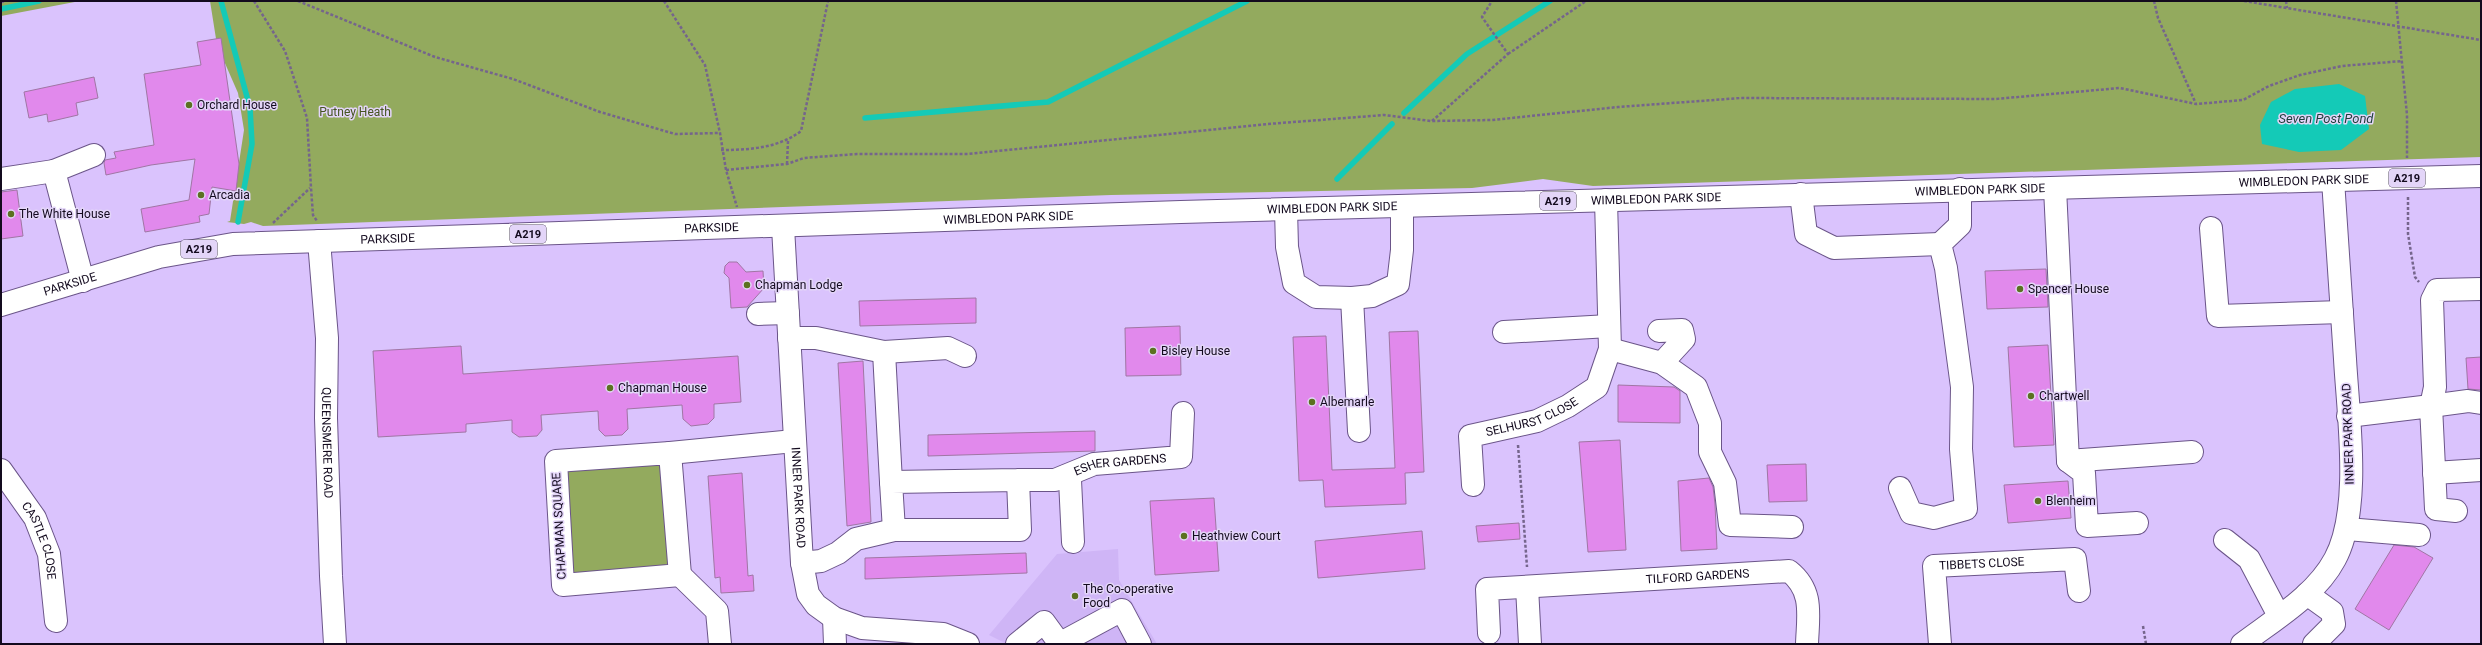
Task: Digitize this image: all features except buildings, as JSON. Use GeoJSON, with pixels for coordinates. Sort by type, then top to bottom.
{"type":"FeatureCollection","features":[{"type":"Feature","properties":{"kind":"street"},"geometry":{"type":"LineString","coordinates":[[1,180],[54,170],[94,154]]}},
{"type":"Feature","properties":{"kind":"street"},"geometry":{"type":"LineString","coordinates":[[54,170],[83,281]]}},
{"type":"Feature","properties":{"kind":"street","name":"WIMBLEDON PARK SIDE"},"geometry":{"type":"LineString","coordinates":[[783,227],[1286,209],[1960,189],[2055,188],[2481,176]]}},
{"type":"Feature","properties":{"kind":"street","name":"INNER PARK ROAD"},"geometry":{"type":"LineString","coordinates":[[2242,644],[2307,594],[2335,559],[2347,529],[2351,497],[2348,416],[2333,180]]}},
{"type":"Feature","properties":{"kind":"street"},"geometry":{"type":"LineString","coordinates":[[2055,188],[2068,461]]}},
{"type":"Feature","properties":{"kind":"street"},"geometry":{"type":"LineString","coordinates":[[1801,194],[1806,234],[1834,248],[1940,244],[1960,225],[1960,189]]}},
{"type":"Feature","properties":{"kind":"street","name":"SELHURST CLOSE"},"geometry":{"type":"LineString","coordinates":[[1474,485],[1470,436],[1517,427],[1537,421],[1568,406],[1597,386],[1610,349],[1606,200]]}},
{"type":"Feature","properties":{"kind":"street"},"geometry":{"type":"LineString","coordinates":[[1286,209],[1287,247],[1294,283],[1316,296],[1352,298],[1372,296],[1398,284],[1402,250],[1402,206]]}},
{"type":"Feature","properties":{"kind":"street","name":"PARKSIDE"},"geometry":{"type":"LineString","coordinates":[[1,305],[159,257],[217,245],[723,227],[783,227]]}},
{"type":"Feature","properties":{"kind":"street","name":"INNER PARK ROAD"},"geometry":{"type":"LineString","coordinates":[[783,227],[802,563],[808,594],[816,605],[834,618],[862,628],[943,634],[968,644]]}},
{"type":"Feature","properties":{"kind":"street"},"geometry":{"type":"LineString","coordinates":[[2211,228],[2218,316],[2342,312]]}},
{"type":"Feature","properties":{"kind":"street","name":"QUEENSMERE ROAD"},"geometry":{"type":"LineString","coordinates":[[319,241],[327,338],[326,418],[331,576],[335,644]]}},
{"type":"Feature","properties":{"kind":"street"},"geometry":{"type":"LineString","coordinates":[[1900,488],[1911,513],[1934,518],[1966,509],[1962,449],[1962,388],[1946,268],[1940,244]]}},
{"type":"Feature","properties":{"kind":"street"},"geometry":{"type":"LineString","coordinates":[[2456,511],[2436,509],[2431,406],[2435,387],[2432,300],[2438,290],[2481,290]]}},
{"type":"Feature","properties":{"kind":"street"},"geometry":{"type":"LineString","coordinates":[[1352,298],[1359,431]]}},
{"type":"Feature","properties":{"kind":"street"},"geometry":{"type":"LineString","coordinates":[[758,314],[788,313]]}},
{"type":"Feature","properties":{"kind":"street"},"geometry":{"type":"LineString","coordinates":[[1504,332],[1609,326]]}},
{"type":"Feature","properties":{"kind":"street"},"geometry":{"type":"LineString","coordinates":[[1659,331],[1682,330],[1684,339],[1662,363]]}},
{"type":"Feature","properties":{"kind":"street"},"geometry":{"type":"LineString","coordinates":[[789,338],[816,338],[884,352],[948,348],[965,356]]}},
{"type":"Feature","properties":{"kind":"street"},"geometry":{"type":"LineString","coordinates":[[1610,349],[1662,363],[1696,387],[1710,423],[1710,452],[1725,483],[1730,525],[1792,527]]}},
{"type":"Feature","properties":{"kind":"street"},"geometry":{"type":"LineString","coordinates":[[884,352],[894,530]]}},
{"type":"Feature","properties":{"kind":"street"},"geometry":{"type":"LineString","coordinates":[[2348,416],[2468,401],[2481,403]]}},
{"type":"Feature","properties":{"kind":"street","name":"ESHER GARDENS"},"geometry":{"type":"LineString","coordinates":[[891,482],[1056,480],[1094,464],[1181,457],[1183,413]]}},
{"type":"Feature","properties":{"kind":"street","name":"CHAPMAN SQUARE"},"geometry":{"type":"LineString","coordinates":[[680,575],[563,585],[556,460],[670,453],[794,441]]}},
{"type":"Feature","properties":{"kind":"street"},"geometry":{"type":"LineString","coordinates":[[2068,461],[2192,452]]}},
{"type":"Feature","properties":{"kind":"street"},"geometry":{"type":"LineString","coordinates":[[670,453],[680,575],[717,610],[720,644]]}},
{"type":"Feature","properties":{"kind":"street"},"geometry":{"type":"LineString","coordinates":[[2068,461],[2084,473],[2087,526],[2137,523]]}},
{"type":"Feature","properties":{"kind":"street","name":"CASTLE CLOSE"},"geometry":{"type":"LineString","coordinates":[[1,470],[35,518],[49,554],[56,621]]}},
{"type":"Feature","properties":{"kind":"street"},"geometry":{"type":"LineString","coordinates":[[2434,473],[2481,470]]}},
{"type":"Feature","properties":{"kind":"street"},"geometry":{"type":"LineString","coordinates":[[1066,476],[1070,480],[1073,542]]}},
{"type":"Feature","properties":{"kind":"street"},"geometry":{"type":"LineString","coordinates":[[802,563],[821,561],[838,553],[856,539],[894,530],[1020,530],[1018,480]]}},
{"type":"Feature","properties":{"kind":"street"},"geometry":{"type":"LineString","coordinates":[[2347,529],[2419,535]]}},
{"type":"Feature","properties":{"kind":"street"},"geometry":{"type":"LineString","coordinates":[[2225,540],[2249,559],[2279,616]]}},
{"type":"Feature","properties":{"kind":"street","name":"TIBBETS CLOSE"},"geometry":{"type":"LineString","coordinates":[[1940,644],[1934,566],[2075,559],[2079,591]]}},
{"type":"Feature","properties":{"kind":"street","name":"TILFORD GARDENS"},"geometry":{"type":"LineString","coordinates":[[1489,633],[1487,589],[1789,571],[1800,580],[1809,600],[1807,644]]}},
{"type":"Feature","properties":{"kind":"street"},"geometry":{"type":"LineString","coordinates":[[1530,587],[1530,644]]}},
{"type":"Feature","properties":{"kind":"street"},"geometry":{"type":"LineString","coordinates":[[2307,594],[2332,612],[2334,624],[2314,644]]}},
{"type":"Feature","properties":{"kind":"street"},"geometry":{"type":"LineString","coordinates":[[1018,644],[1044,622],[1060,644],[1122,610],[1140,644]]}},
{"type":"Feature","properties":{"kind":"street"},"geometry":{"type":"LineString","coordinates":[[834,618],[835,644]]}},
{"type":"Feature","properties":{"kind":"path"},"geometry":{"type":"LineString","coordinates":[[1,2],[6,1]]}},
{"type":"Feature","properties":{"kind":"path"},"geometry":{"type":"LineString","coordinates":[[254,1],[285,51],[307,118],[311,188],[319,241]]}},
{"type":"Feature","properties":{"kind":"path"},"geometry":{"type":"LineString","coordinates":[[298,1],[434,56],[513,79],[600,112],[675,134],[720,133]]}},
{"type":"Feature","properties":{"kind":"path"},"geometry":{"type":"LineString","coordinates":[[664,1],[705,65],[720,133],[726,170],[738,212]]}},
{"type":"Feature","properties":{"kind":"path"},"geometry":{"type":"LineString","coordinates":[[722,150],[744,149],[788,141],[801,131],[828,1]]}},
{"type":"Feature","properties":{"kind":"path"},"geometry":{"type":"LineString","coordinates":[[1492,1],[1482,16],[1508,54]]}},
{"type":"Feature","properties":{"kind":"path"},"geometry":{"type":"LineString","coordinates":[[1431,121],[1508,54],[1586,1]]}},
{"type":"Feature","properties":{"kind":"path"},"geometry":{"type":"LineString","coordinates":[[2154,1],[2158,18],[2196,104]]}},
{"type":"Feature","properties":{"kind":"path"},"geometry":{"type":"LineString","coordinates":[[2244,1],[2481,40]]}},
{"type":"Feature","properties":{"kind":"path"},"geometry":{"type":"LineString","coordinates":[[2286,1],[2287,8]]}},
{"type":"Feature","properties":{"kind":"path"},"geometry":{"type":"LineString","coordinates":[[726,170],[787,164],[804,158],[857,154],[968,154],[1268,124],[1384,115],[1431,121],[1492,120],[1618,107],[1741,98],[1995,99],[2120,88],[2196,104],[2243,100],[2269,86],[2300,76],[2342,66],[2402,61],[2396,1]]}},
{"type":"Feature","properties":{"kind":"path"},"geometry":{"type":"LineString","coordinates":[[787,164],[788,141]]}},
{"type":"Feature","properties":{"kind":"path"},"geometry":{"type":"LineString","coordinates":[[272,224],[311,188]]}},
{"type":"Feature","properties":{"kind":"path"},"geometry":{"type":"LineString","coordinates":[[1517,427],[1526,566],[1530,587]]}},
{"type":"Feature","properties":{"kind":"path"},"geometry":{"type":"LineString","coordinates":[[2143,626],[2146,644]]}},
{"type":"Feature","properties":{"kind":"shaded area"},"geometry":{"type":"Polygon","coordinates":[[[1118,549],[1119,580],[1157,644],[1007,644],[989,635],[1057,554],[1118,549]]]}},
{"type":"Feature","properties":{"kind":"green space"},"geometry":{"type":"Polygon","coordinates":[[[1,1],[80,1],[1,16],[1,1]]]}},
{"type":"Feature","properties":{"kind":"green space","name":"Putney Heath"},"geometry":{"type":"Polygon","coordinates":[[[210,1],[2481,1],[2481,157],[1593,186],[1543,179],[1472,188],[1111,195],[263,226],[251,222],[244,224],[227,222],[230,221],[244,130],[238,93],[217,45],[210,1]]]}},
{"type":"Feature","properties":{"kind":"green space"},"geometry":{"type":"Polygon","coordinates":[[[658,463],[665,469],[669,563],[663,570],[575,576],[569,571],[565,469],[658,463]]]}},
{"type":"Feature","properties":{"kind":"water","name":"Seven Post Pond"},"geometry":{"type":"Polygon","coordinates":[[[2339,84],[2365,96],[2369,129],[2341,150],[2299,152],[2262,144],[2260,125],[2271,102],[2295,89],[2339,84]]]}},
{"type":"Feature","properties":{"kind":"waterway"},"geometry":{"type":"LineString","coordinates":[[1,9],[39,1]]}},
{"type":"Feature","properties":{"kind":"waterway"},"geometry":{"type":"LineString","coordinates":[[221,1],[250,108],[252,144],[238,222]]}},
{"type":"Feature","properties":{"kind":"waterway"},"geometry":{"type":"LineString","coordinates":[[865,118],[1048,102],[1247,1]]}},
{"type":"Feature","properties":{"kind":"waterway"},"geometry":{"type":"LineString","coordinates":[[1404,113],[1467,54],[1550,1]]}},
{"type":"Feature","properties":{"kind":"waterway"},"geometry":{"type":"LineString","coordinates":[[1337,179],[1392,124]]}},
{"type":"Feature","properties":{"kind":"place","name":"Orchard House"},"geometry":{"type":"Point","coordinates":[189,105]}},
{"type":"Feature","properties":{"kind":"place","name":"Arcadia"},"geometry":{"type":"Point","coordinates":[201,195]}},
{"type":"Feature","properties":{"kind":"place","name":"The White House"},"geometry":{"type":"Point","coordinates":[11,214]}},
{"type":"Feature","properties":{"kind":"place","name":"Chapman Lodge"},"geometry":{"type":"Point","coordinates":[747,285]}},
{"type":"Feature","properties":{"kind":"place","name":"Spencer House"},"geometry":{"type":"Point","coordinates":[2020,289]}},
{"type":"Feature","properties":{"kind":"place","name":"Bisley House"},"geometry":{"type":"Point","coordinates":[1153,351]}},
{"type":"Feature","properties":{"kind":"place","name":"Chapman House"},"geometry":{"type":"Point","coordinates":[610,388]}},
{"type":"Feature","properties":{"kind":"place","name":"Chartwell"},"geometry":{"type":"Point","coordinates":[2031,396]}},
{"type":"Feature","properties":{"kind":"place","name":"Albemarle"},"geometry":{"type":"Point","coordinates":[1312,402]}},
{"type":"Feature","properties":{"kind":"place","name":"Blenheim"},"geometry":{"type":"Point","coordinates":[2038,501]}},
{"type":"Feature","properties":{"kind":"place","name":"Heathview Court"},"geometry":{"type":"Point","coordinates":[1184,536]}},
{"type":"Feature","properties":{"kind":"place","name":"The Co-operative Food"},"geometry":{"type":"Point","coordinates":[1075,596]}}]}
